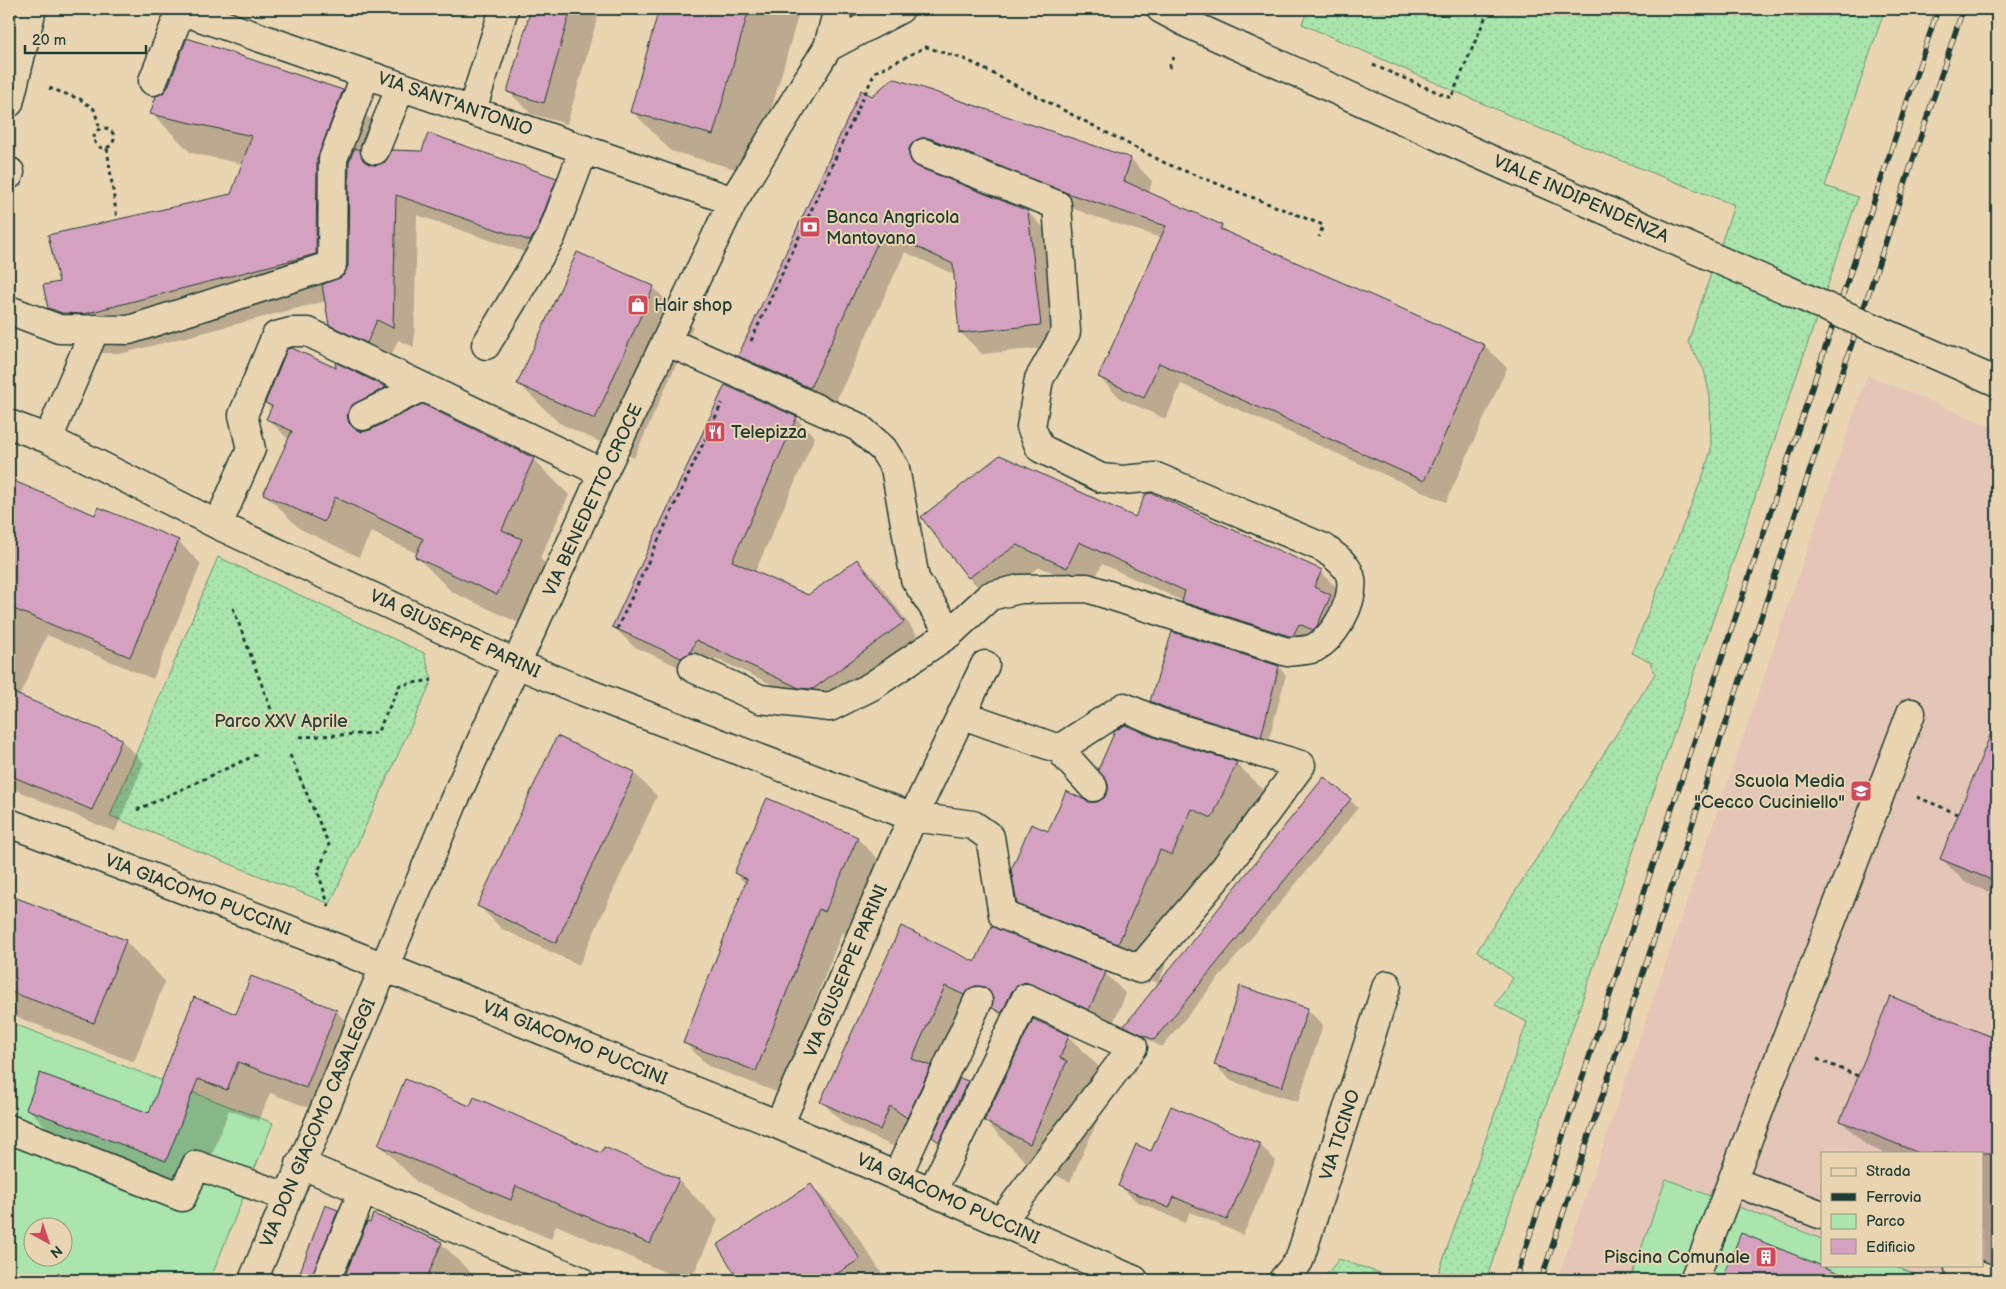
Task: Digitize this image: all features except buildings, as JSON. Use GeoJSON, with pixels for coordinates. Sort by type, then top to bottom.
{"type":"FeatureCollection","features":[{"type":"Feature","properties":{"kind":"street"},"geometry":{"type":"LineString","coordinates":[[9,103],[32,9]]}},
{"type":"Feature","properties":{"kind":"street"},"geometry":{"type":"LineString","coordinates":[[472,110],[504,9]]}},
{"type":"Feature","properties":{"kind":"street","name":"VIA BENEDETTO CROCE"},"geometry":{"type":"LineString","coordinates":[[383,966],[453,803],[603,474],[666,341],[733,201],[828,47],[838,9]]}},
{"type":"Feature","properties":{"kind":"street"},"geometry":{"type":"LineString","coordinates":[[828,47],[900,9]]}},
{"type":"Feature","properties":{"kind":"street"},"geometry":{"type":"LineString","coordinates":[[153,81],[179,10]]}},
{"type":"Feature","properties":{"kind":"street","name":"VIA SANT'ANTONIO"},"geometry":{"type":"LineString","coordinates":[[179,10],[733,201]]}},
{"type":"Feature","properties":{"kind":"street","name":"VIALE INDIPENDENZA"},"geometry":{"type":"LineString","coordinates":[[1161,10],[1505,166],[1997,382]]}},
{"type":"Feature","properties":{"kind":"street"},"geometry":{"type":"LineString","coordinates":[[9,310],[59,328],[129,330],[332,265],[333,159],[366,74]]}},
{"type":"Feature","properties":{"kind":"street"},"geometry":{"type":"LineString","coordinates":[[375,150],[401,86]]}},
{"type":"Feature","properties":{"kind":"street"},"geometry":{"type":"LineString","coordinates":[[486,345],[551,237],[584,149]]}},
{"type":"Feature","properties":{"kind":"street"},"geometry":{"type":"LineString","coordinates":[[693,668],[760,699],[830,707],[872,686],[950,633],[990,596],[1020,589],[1087,588],[1287,652],[1313,648],[1340,620],[1349,598],[1351,578],[1342,561],[1324,548],[1156,477],[1122,480],[1101,478],[1040,448],[1031,427],[1039,379],[1066,332],[1057,205],[924,153]]}},
{"type":"Feature","properties":{"kind":"street"},"geometry":{"type":"LineString","coordinates":[[48,439],[95,329]]}},
{"type":"Feature","properties":{"kind":"street"},"geometry":{"type":"LineString","coordinates":[[218,525],[250,449],[243,416],[276,336],[291,332],[308,332],[603,474]]}},
{"type":"Feature","properties":{"kind":"street"},"geometry":{"type":"LineString","coordinates":[[666,341],[858,427],[883,449],[895,468],[915,579],[950,633]]}},
{"type":"Feature","properties":{"kind":"street"},"geometry":{"type":"LineString","coordinates":[[363,416],[422,387]]}},
{"type":"Feature","properties":{"kind":"street","name":"VIA GIUSEPPE PARINI"},"geometry":{"type":"LineString","coordinates":[[9,424],[48,439],[218,525],[517,664],[577,689],[913,817]]}},
{"type":"Feature","properties":{"kind":"street","name":"VIA GIUSEPPE PARINI"},"geometry":{"type":"LineString","coordinates":[[780,1125],[913,817],[963,715],[985,665]]}},
{"type":"Feature","properties":{"kind":"street"},"geometry":{"type":"LineString","coordinates":[[913,817],[973,825],[990,837],[1003,915],[1140,968],[1224,869],[1301,765],[1162,722],[1124,706],[1059,749]]}},
{"type":"Feature","properties":{"kind":"street"},"geometry":{"type":"LineString","coordinates":[[1694,1280],[1911,712]]}},
{"type":"Feature","properties":{"kind":"street"},"geometry":{"type":"LineString","coordinates":[[963,715],[1059,749],[1093,787]]}},
{"type":"Feature","properties":{"kind":"street","name":"VIA GIACOMO PUCCINI"},"geometry":{"type":"LineString","coordinates":[[9,823],[383,966],[780,1125],[1134,1280]]}},
{"type":"Feature","properties":{"kind":"street","name":"VIA DON GIACOMO CASALEGGI"},"geometry":{"type":"LineString","coordinates":[[252,1280],[383,966]]}},
{"type":"Feature","properties":{"kind":"street","name":"VIA TICINO"},"geometry":{"type":"LineString","coordinates":[[1283,1280],[1299,1261],[1387,985]]}},
{"type":"Feature","properties":{"kind":"street"},"geometry":{"type":"LineString","coordinates":[[932,1192],[1026,998],[1134,1047],[1001,1222]]}},
{"type":"Feature","properties":{"kind":"street"},"geometry":{"type":"LineString","coordinates":[[897,1176],[978,1001]]}},
{"type":"Feature","properties":{"kind":"street"},"geometry":{"type":"LineString","coordinates":[[9,1129],[182,1197],[196,1165],[287,1197]]}},
{"type":"Feature","properties":{"kind":"street"},"geometry":{"type":"LineString","coordinates":[[300,1164],[579,1280]]}},
{"type":"Feature","properties":{"kind":"street"},"geometry":{"type":"LineString","coordinates":[[1732,1181],[1821,1215]]}},
{"type":"Feature","properties":{"kind":"street"},"geometry":{"type":"LineString","coordinates":[[326,1280],[363,1191]]}},
{"type":"Feature","properties":{"kind":"street"},"geometry":{"type":"LineString","coordinates":[[1959,1268],[1992,1280]]}},
{"type":"Feature","properties":{"kind":"path"},"geometry":{"type":"LineString","coordinates":[[1371,64],[1451,98],[1489,9]]}},
{"type":"Feature","properties":{"kind":"path"},"geometry":{"type":"LineString","coordinates":[[617,629],[875,72],[926,47],[967,60],[1167,164],[1323,225],[1319,237]]}},
{"type":"Feature","properties":{"kind":"path"},"geometry":{"type":"LineString","coordinates":[[15,77],[84,102],[94,109],[100,129]]}},
{"type":"Feature","properties":{"kind":"path"},"geometry":{"type":"LineString","coordinates":[[100,129],[109,130],[114,138],[111,145],[107,148],[98,147],[94,140],[94,135],[100,129]]}},
{"type":"Feature","properties":{"kind":"path"},"geometry":{"type":"LineString","coordinates":[[107,148],[117,219]]}},
{"type":"Feature","properties":{"kind":"path"},"geometry":{"type":"LineString","coordinates":[[233,608],[272,712]]}},
{"type":"Feature","properties":{"kind":"path"},"geometry":{"type":"LineString","coordinates":[[300,737],[377,733],[400,685],[432,680]]}},
{"type":"Feature","properties":{"kind":"path"},"geometry":{"type":"LineString","coordinates":[[137,810],[260,753]]}},
{"type":"Feature","properties":{"kind":"path"},"geometry":{"type":"LineString","coordinates":[[290,755],[329,846],[318,872],[330,904],[319,941]]}},
{"type":"Feature","properties":{"kind":"path"},"geometry":{"type":"LineString","coordinates":[[1884,784],[1958,814]]}},
{"type":"Feature","properties":{"kind":"path"},"geometry":{"type":"LineString","coordinates":[[1784,1045],[1858,1076]]}},
{"type":"Feature","properties":{"kind":"shaded area","name":"Scuola Media \"Cecco Cuciniello\""},"geometry":{"type":"Polygon","coordinates":[[[1867,375],[1997,429],[1997,1280],[1930,1280],[1893,1266],[1984,1266],[1984,1152],[1821,1152],[1821,1239],[1666,1179],[1630,1280],[1557,1280],[1867,375]]]}},
{"type":"Feature","properties":{"kind":"green space"},"geometry":{"type":"Polygon","coordinates":[[[1308,9],[1885,9],[1825,186],[1858,197],[1486,1280],[1436,1280],[1527,1022],[1495,1005],[1513,978],[1477,951],[1655,674],[1650,662],[1632,653],[1704,473],[1711,450],[1710,396],[1704,370],[1688,342],[1734,205],[1536,127],[1302,24],[1308,9]]]}},
{"type":"Feature","properties":{"kind":"green space","name":"Parco XXV Aprile"},"geometry":{"type":"Polygon","coordinates":[[[218,557],[424,653],[432,680],[330,904],[110,816],[218,557]]]}},
{"type":"Feature","properties":{"kind":"green space"},"geometry":{"type":"Polygon","coordinates":[[[9,1022],[273,1123],[210,1280],[9,1280],[9,1022]]]}},
{"type":"Feature","properties":{"kind":"green space"},"geometry":{"type":"Polygon","coordinates":[[[1666,1179],[1821,1239],[1821,1266],[1893,1266],[1930,1280],[1630,1280],[1666,1179]]]}},
{"type":"Feature","properties":{"kind":"green space"},"geometry":{"type":"Polygon","coordinates":[[[1339,1259],[1400,1280],[1322,1280],[1339,1259]]]}},
{"type":"Feature","properties":{"kind":"railway"},"geometry":{"type":"LineString","coordinates":[[1515,1280],[1938,9]]}},
{"type":"Feature","properties":{"kind":"railway"},"geometry":{"type":"LineString","coordinates":[[1541,1280],[1963,9]]}},
{"type":"Feature","properties":{"kind":"place","name":"Banca Angricola Mantovana"},"geometry":{"type":"Point","coordinates":[810,227]}},
{"type":"Feature","properties":{"kind":"place","name":"Hair shop"},"geometry":{"type":"Point","coordinates":[638,305]}},
{"type":"Feature","properties":{"kind":"place","name":"Telepizza"},"geometry":{"type":"Point","coordinates":[715,432]}},
{"type":"Feature","properties":{"kind":"place","name":"Scuola Media \"Cecco Cuciniello\""},"geometry":{"type":"Point","coordinates":[1861,791]}},
{"type":"Feature","properties":{"kind":"place","name":"Piscina Comunale"},"geometry":{"type":"Point","coordinates":[1766,1257]}}]}
